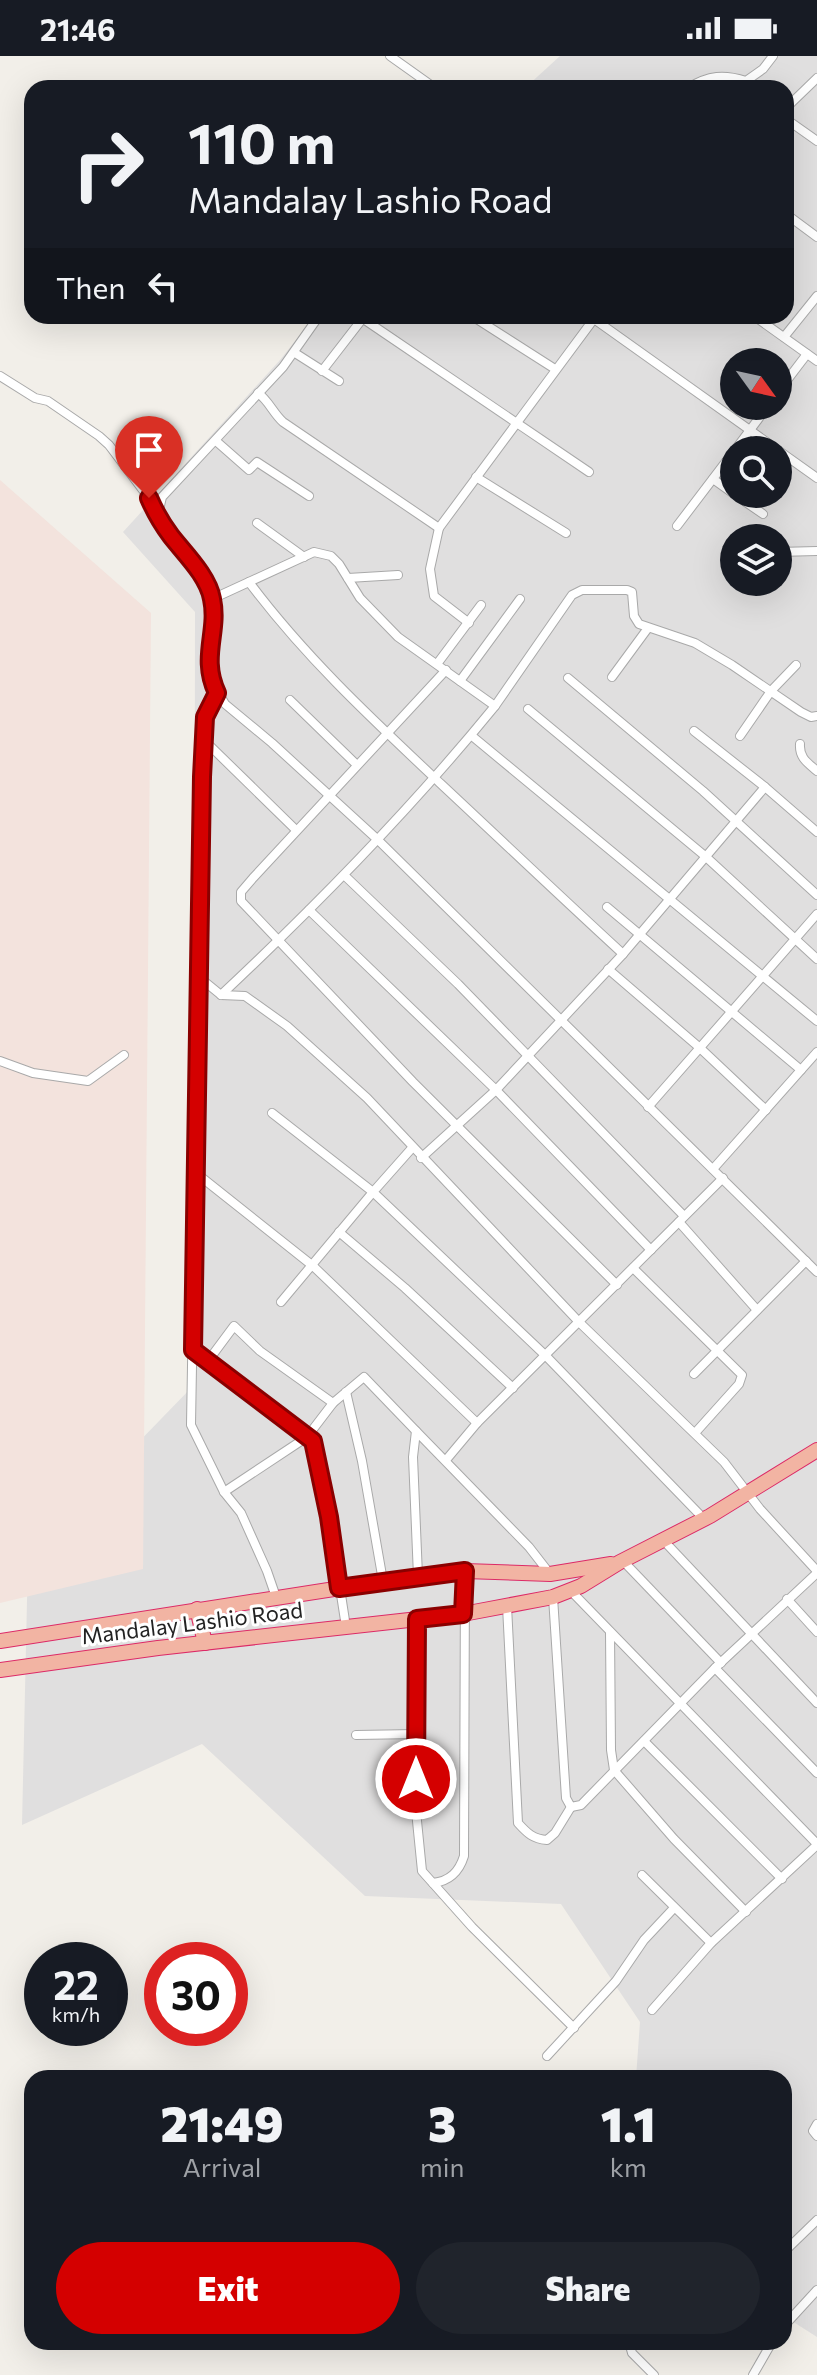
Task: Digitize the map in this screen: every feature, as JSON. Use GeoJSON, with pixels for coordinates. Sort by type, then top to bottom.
{"type":"FeatureCollection","features":[{"type":"Feature","properties":{"kind":"highway","name":"Mandalay Lashio Road"},"geometry":{"type":"LineString","coordinates":[[0,1670],[463,1614],[553,1597],[704,1519],[817,1450]]}},
{"type":"Feature","properties":{"kind":"highway","name":"Mandalay Lashio Road"},"geometry":{"type":"LineString","coordinates":[[0,1641],[418,1576],[465,1571],[550,1574],[622,1562]]}},
{"type":"Feature","properties":{"kind":"highway"},"geometry":{"type":"LineString","coordinates":[[197,1609],[205,1643]]}},
{"type":"Feature","properties":{"kind":"street"},"geometry":{"type":"LineString","coordinates":[[390,56],[424,80]]}},
{"type":"Feature","properties":{"kind":"street"},"geometry":{"type":"LineString","coordinates":[[751,80],[773,56]]}},
{"type":"Feature","properties":{"kind":"street"},"geometry":{"type":"LineString","coordinates":[[703,80],[727,75],[736,80]]}},
{"type":"Feature","properties":{"kind":"street"},"geometry":{"type":"LineString","coordinates":[[794,100],[817,78]]}},
{"type":"Feature","properties":{"kind":"street"},"geometry":{"type":"LineString","coordinates":[[794,125],[817,141]]}},
{"type":"Feature","properties":{"kind":"street"},"geometry":{"type":"LineString","coordinates":[[794,220],[817,237]]}},
{"type":"Feature","properties":{"kind":"street"},"geometry":{"type":"LineString","coordinates":[[784,337],[817,296]]}},
{"type":"Feature","properties":{"kind":"street"},"geometry":{"type":"LineString","coordinates":[[157,517],[162,497],[295,353],[313,324]]}},
{"type":"Feature","properties":{"kind":"street"},"geometry":{"type":"LineString","coordinates":[[322,371],[356,324]]}},
{"type":"Feature","properties":{"kind":"street"},"geometry":{"type":"LineString","coordinates":[[371,324],[514,424],[589,472]]}},
{"type":"Feature","properties":{"kind":"street"},"geometry":{"type":"LineString","coordinates":[[485,324],[555,369]]}},
{"type":"Feature","properties":{"kind":"street"},"geometry":{"type":"LineString","coordinates":[[469,623],[434,596],[430,569],[439,528],[590,324]]}},
{"type":"Feature","properties":{"kind":"street"},"geometry":{"type":"LineString","coordinates":[[605,324],[817,478]]}},
{"type":"Feature","properties":{"kind":"street"},"geometry":{"type":"LineString","coordinates":[[765,324],[817,361]]}},
{"type":"Feature","properties":{"kind":"street"},"geometry":{"type":"LineString","coordinates":[[295,353],[339,381]]}},
{"type":"Feature","properties":{"kind":"street"},"geometry":{"type":"LineString","coordinates":[[792,374],[807,354]]}},
{"type":"Feature","properties":{"kind":"street"},"geometry":{"type":"LineString","coordinates":[[0,376],[35,398],[48,401],[99,436],[149,498],[157,517],[195,567],[212,599],[208,659],[211,680],[225,704],[378,840],[817,1272]]}},
{"type":"Feature","properties":{"kind":"street"},"geometry":{"type":"LineString","coordinates":[[258,393],[267,399],[272,412],[283,422],[439,528]]}},
{"type":"Feature","properties":{"kind":"street"},"geometry":{"type":"LineString","coordinates":[[745,436],[758,420]]}},
{"type":"Feature","properties":{"kind":"street"},"geometry":{"type":"LineString","coordinates":[[216,441],[249,470],[257,462],[309,496]]}},
{"type":"Feature","properties":{"kind":"street"},"geometry":{"type":"LineString","coordinates":[[677,526],[720,470]]}},
{"type":"Feature","properties":{"kind":"street"},"geometry":{"type":"LineString","coordinates":[[476,477],[566,533]]}},
{"type":"Feature","properties":{"kind":"street"},"geometry":{"type":"LineString","coordinates":[[713,479],[720,484]]}},
{"type":"Feature","properties":{"kind":"street"},"geometry":{"type":"LineString","coordinates":[[149,498],[162,497]]}},
{"type":"Feature","properties":{"kind":"street"},"geometry":{"type":"LineString","coordinates":[[754,508],[763,514]]}},
{"type":"Feature","properties":{"kind":"street"},"geometry":{"type":"LineString","coordinates":[[257,523],[304,557]]}},
{"type":"Feature","properties":{"kind":"street"},"geometry":{"type":"LineString","coordinates":[[792,552],[817,551]]}},
{"type":"Feature","properties":{"kind":"street"},"geometry":{"type":"LineString","coordinates":[[212,599],[314,552],[331,556],[360,598],[398,637],[495,706]]}},
{"type":"Feature","properties":{"kind":"street"},"geometry":{"type":"LineString","coordinates":[[348,578],[398,575]]}},
{"type":"Feature","properties":{"kind":"street"},"geometry":{"type":"LineString","coordinates":[[249,582],[277,620],[387,735],[623,954]]}},
{"type":"Feature","properties":{"kind":"street"},"geometry":{"type":"LineString","coordinates":[[221,995],[344,875],[435,779],[495,706],[572,595],[582,590],[632,592],[634,616],[639,624],[695,643],[801,712],[811,717],[817,716]]}},
{"type":"Feature","properties":{"kind":"street"},"geometry":{"type":"LineString","coordinates":[[460,681],[520,599]]}},
{"type":"Feature","properties":{"kind":"street"},"geometry":{"type":"LineString","coordinates":[[437,664],[481,605]]}},
{"type":"Feature","properties":{"kind":"street"},"geometry":{"type":"LineString","coordinates":[[612,677],[648,628]]}},
{"type":"Feature","properties":{"kind":"street"},"geometry":{"type":"LineString","coordinates":[[740,736],[771,691],[796,665]]}},
{"type":"Feature","properties":{"kind":"street"},"geometry":{"type":"LineString","coordinates":[[446,670],[296,830],[241,892],[241,901],[617,1285]]}},
{"type":"Feature","properties":{"kind":"street"},"geometry":{"type":"LineString","coordinates":[[568,678],[671,764],[817,895]]}},
{"type":"Feature","properties":{"kind":"street"},"geometry":{"type":"LineString","coordinates":[[217,693],[205,717],[204,740],[191,1425],[224,1492],[241,1513],[276,1597]]}},
{"type":"Feature","properties":{"kind":"street"},"geometry":{"type":"LineString","coordinates":[[290,700],[357,765]]}},
{"type":"Feature","properties":{"kind":"street"},"geometry":{"type":"LineString","coordinates":[[528,709],[705,856],[817,959]]}},
{"type":"Feature","properties":{"kind":"street"},"geometry":{"type":"LineString","coordinates":[[694,731],[817,832]]}},
{"type":"Feature","properties":{"kind":"street"},"geometry":{"type":"LineString","coordinates":[[472,736],[672,898],[817,1021]]}},
{"type":"Feature","properties":{"kind":"street"},"geometry":{"type":"LineString","coordinates":[[204,740],[296,830]]}},
{"type":"Feature","properties":{"kind":"street"},"geometry":{"type":"LineString","coordinates":[[800,744],[802,758],[817,771]]}},
{"type":"Feature","properties":{"kind":"street"},"geometry":{"type":"LineString","coordinates":[[421,1158],[496,1090],[623,954],[765,787]]}},
{"type":"Feature","properties":{"kind":"street"},"geometry":{"type":"LineString","coordinates":[[344,875],[528,1056],[682,1219],[757,1310]]}},
{"type":"Feature","properties":{"kind":"street"},"geometry":{"type":"LineString","coordinates":[[607,907],[801,1070]]}},
{"type":"Feature","properties":{"kind":"street"},"geometry":{"type":"LineString","coordinates":[[309,910],[496,1090],[651,1250]]}},
{"type":"Feature","properties":{"kind":"street"},"geometry":{"type":"LineString","coordinates":[[648,1107],[817,914]]}},
{"type":"Feature","properties":{"kind":"street"},"geometry":{"type":"LineString","coordinates":[[608,969],[766,1110]]}},
{"type":"Feature","properties":{"kind":"street"},"geometry":{"type":"LineString","coordinates":[[198,977],[221,995],[245,996],[287,1026],[367,1098],[580,1323],[724,1462],[782,1535],[817,1572],[751,1633],[581,1805],[571,1807],[547,1840],[537,1839],[518,1823],[507,1606]]}},
{"type":"Feature","properties":{"kind":"street"},"geometry":{"type":"LineString","coordinates":[[713,1169],[817,1052]]}},
{"type":"Feature","properties":{"kind":"street"},"geometry":{"type":"LineString","coordinates":[[0,1061],[33,1073],[88,1081],[124,1055]]}},
{"type":"Feature","properties":{"kind":"street"},"geometry":{"type":"LineString","coordinates":[[272,1113],[373,1192],[546,1356],[704,1519]]}},
{"type":"Feature","properties":{"kind":"street"},"geometry":{"type":"LineString","coordinates":[[281,1302],[412,1148]]}},
{"type":"Feature","properties":{"kind":"street"},"geometry":{"type":"LineString","coordinates":[[196,1173],[313,1266],[477,1423]]}},
{"type":"Feature","properties":{"kind":"street"},"geometry":{"type":"LineString","coordinates":[[446,1460],[477,1423],[723,1178]]}},
{"type":"Feature","properties":{"kind":"street"},"geometry":{"type":"LineString","coordinates":[[339,1232],[513,1388]]}},
{"type":"Feature","properties":{"kind":"street"},"geometry":{"type":"LineString","coordinates":[[694,1374],[806,1261]]}},
{"type":"Feature","properties":{"kind":"street"},"geometry":{"type":"LineString","coordinates":[[633,1268],[742,1375],[739,1384],[695,1433]]}},
{"type":"Feature","properties":{"kind":"street"},"geometry":{"type":"LineString","coordinates":[[208,1361],[234,1326],[260,1351],[333,1403]]}},
{"type":"Feature","properties":{"kind":"street"},"geometry":{"type":"LineString","coordinates":[[193,1350],[313,1441],[346,1627]]}},
{"type":"Feature","properties":{"kind":"street"},"geometry":{"type":"LineString","coordinates":[[224,1492],[307,1437],[333,1403],[364,1377],[529,1547],[550,1574]]}},
{"type":"Feature","properties":{"kind":"street"},"geometry":{"type":"LineString","coordinates":[[346,1392],[362,1461],[383,1581]]}},
{"type":"Feature","properties":{"kind":"street"},"geometry":{"type":"LineString","coordinates":[[416,1431],[413,1457],[418,1576]]}},
{"type":"Feature","properties":{"kind":"street"},"geometry":{"type":"LineString","coordinates":[[664,1541],[817,1703]]}},
{"type":"Feature","properties":{"kind":"street"},"geometry":{"type":"LineString","coordinates":[[622,1562],[817,1773]]}},
{"type":"Feature","properties":{"kind":"street"},"geometry":{"type":"LineString","coordinates":[[433,1883],[449,1879],[456,1873],[464,1856],[465,1571]]}},
{"type":"Feature","properties":{"kind":"street"},"geometry":{"type":"LineString","coordinates":[[570,1590],[817,1845],[711,1943],[652,2010]]}},
{"type":"Feature","properties":{"kind":"street"},"geometry":{"type":"LineString","coordinates":[[553,1597],[566,1798],[571,1807]]}},
{"type":"Feature","properties":{"kind":"street"},"geometry":{"type":"LineString","coordinates":[[787,1599],[817,1632]]}},
{"type":"Feature","properties":{"kind":"street"},"geometry":{"type":"LineString","coordinates":[[417,1619],[415,1801],[422,1871],[472,1927],[574,2028]]}},
{"type":"Feature","properties":{"kind":"street"},"geometry":{"type":"LineString","coordinates":[[610,1632],[611,1761],[614,1770],[674,1839],[746,1912]]}},
{"type":"Feature","properties":{"kind":"street"},"geometry":{"type":"LineString","coordinates":[[356,1735],[416,1734]]}},
{"type":"Feature","properties":{"kind":"street"},"geometry":{"type":"LineString","coordinates":[[644,1741],[782,1879]]}},
{"type":"Feature","properties":{"kind":"street"},"geometry":{"type":"LineString","coordinates":[[642,1875],[711,1943]]}},
{"type":"Feature","properties":{"kind":"street"},"geometry":{"type":"LineString","coordinates":[[547,2056],[616,1981],[644,1940],[674,1908]]}},
{"type":"Feature","properties":{"kind":"street"},"geometry":{"type":"LineString","coordinates":[[817,2124],[813,2131],[817,2136]]}},
{"type":"Feature","properties":{"kind":"street"},"geometry":{"type":"LineString","coordinates":[[792,2244],[817,2220]]}},
{"type":"Feature","properties":{"kind":"street"},"geometry":{"type":"LineString","coordinates":[[792,2317],[817,2290]]}},
{"type":"Feature","properties":{"kind":"street"},"geometry":{"type":"LineString","coordinates":[[631,2350],[654,2375]]}},
{"type":"Feature","properties":{"kind":"street"},"geometry":{"type":"LineString","coordinates":[[753,2375],[767,2350]]}},
{"type":"Feature","properties":{"kind":"shaded area"},"geometry":{"type":"Polygon","coordinates":[[[560,56],[817,56],[817,2337],[792,2321],[792,2070],[637,2070],[640,2022],[561,1904],[365,1896],[202,1744],[22,1825],[28,1556],[194,1385],[195,612],[123,532],[280,360],[309,324],[794,324],[794,80],[534,80],[560,56]]]}},
{"type":"Feature","properties":{"kind":"shaded area"},"geometry":{"type":"Polygon","coordinates":[[[0,480],[151,613],[143,1569],[0,1603],[0,480]]]}},
{"type":"Feature","properties":{"kind":"route"},"geometry":{"type":"LineString","coordinates":[[149,498],[157,517],[195,567],[212,599],[208,659],[211,680],[217,693],[205,717],[202,777],[193,1350],[313,1441],[329,1517],[339,1588],[465,1571],[463,1614],[417,1619],[416,1779]]}}]}
